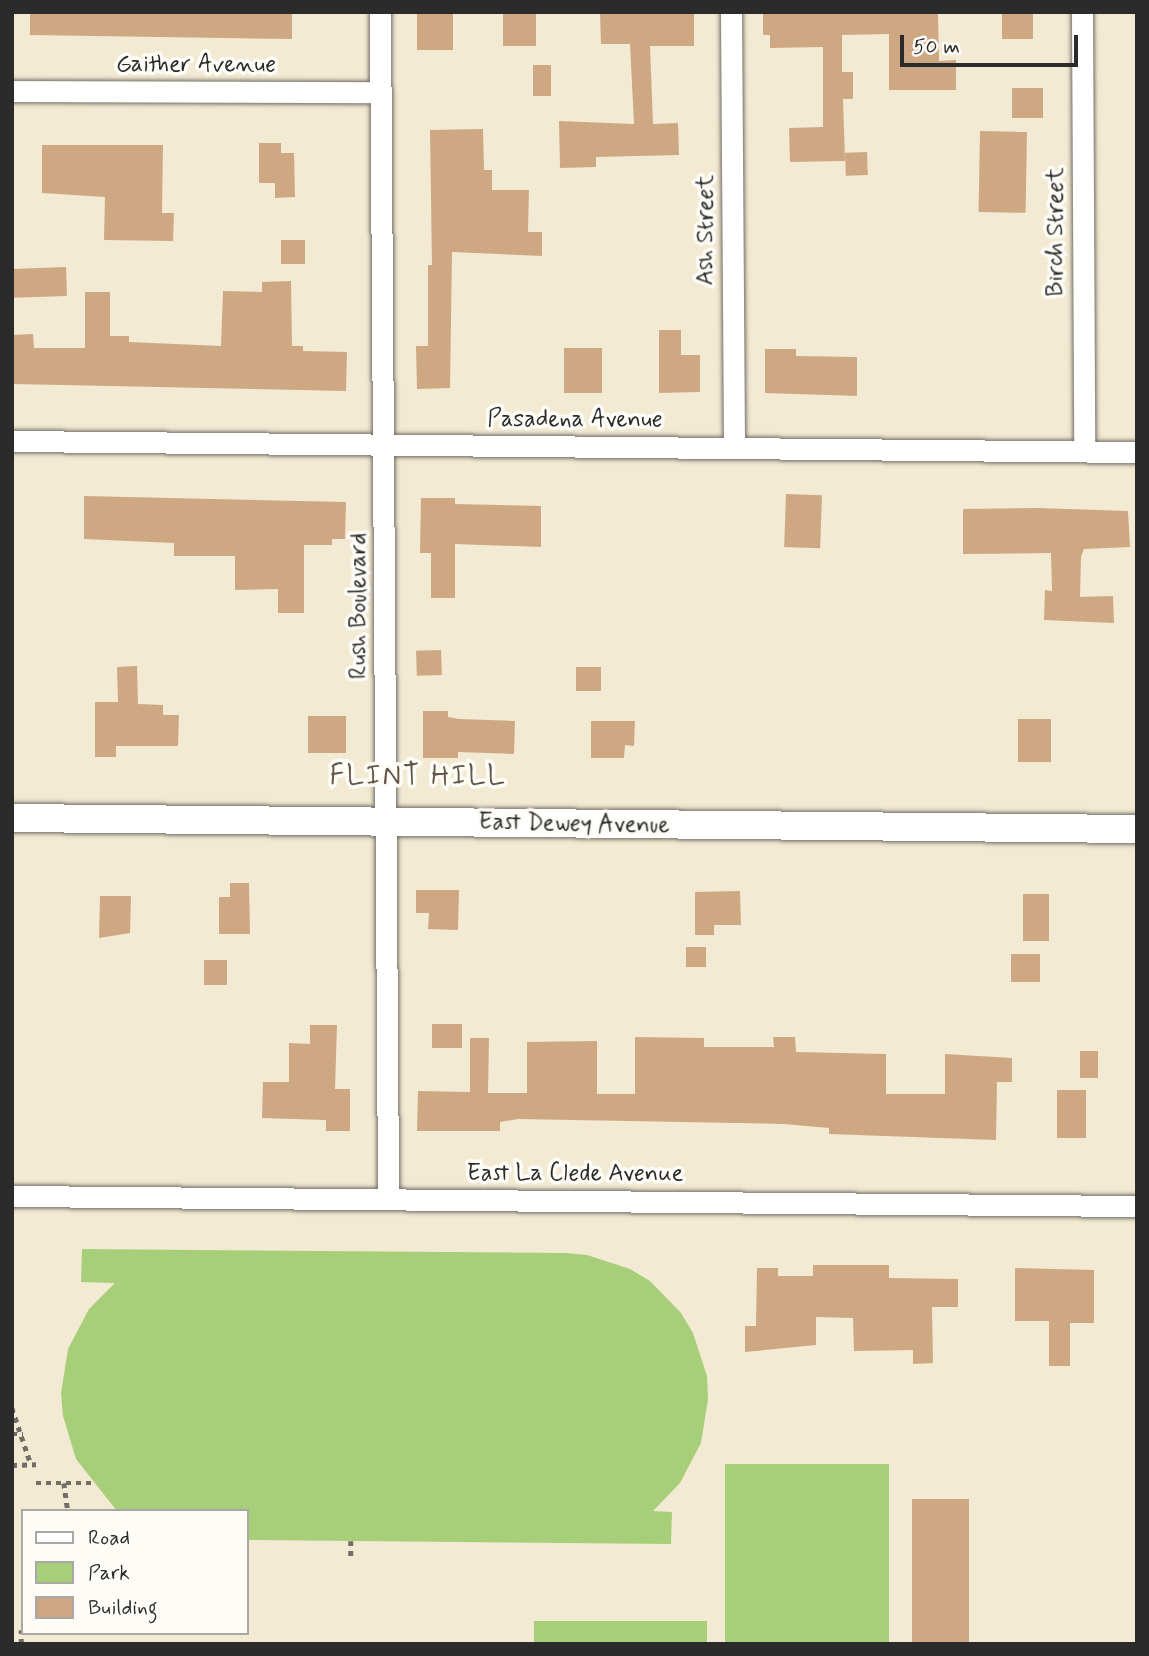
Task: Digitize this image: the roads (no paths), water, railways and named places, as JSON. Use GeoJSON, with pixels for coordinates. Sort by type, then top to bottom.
{"type":"FeatureCollection","features":[{"type":"Feature","properties":{"kind":"street","name":"Rush Boulevard"},"geometry":{"type":"LineString","coordinates":[[380,12],[388,1199]]}},
{"type":"Feature","properties":{"kind":"street","name":"Ash Street"},"geometry":{"type":"LineString","coordinates":[[731,12],[734,447]]}},
{"type":"Feature","properties":{"kind":"street","name":"Birch Street"},"geometry":{"type":"LineString","coordinates":[[1082,12],[1084,452]]}},
{"type":"Feature","properties":{"kind":"street","name":"Gaither Avenue"},"geometry":{"type":"LineString","coordinates":[[12,91],[379,92]]}},
{"type":"Feature","properties":{"kind":"street","name":"Pasadena Avenue"},"geometry":{"type":"LineString","coordinates":[[12,441],[1137,452]]}},
{"type":"Feature","properties":{"kind":"street","name":"East Dewey Avenue"},"geometry":{"type":"LineString","coordinates":[[12,818],[1137,829]]}},
{"type":"Feature","properties":{"kind":"street","name":"East La Clede Avenue"},"geometry":{"type":"LineString","coordinates":[[12,1196],[1137,1206]]}},
{"type":"Feature","properties":{"kind":"district","name":"FLINT HILL"},"geometry":{"type":"Point","coordinates":[418,777]}}]}
